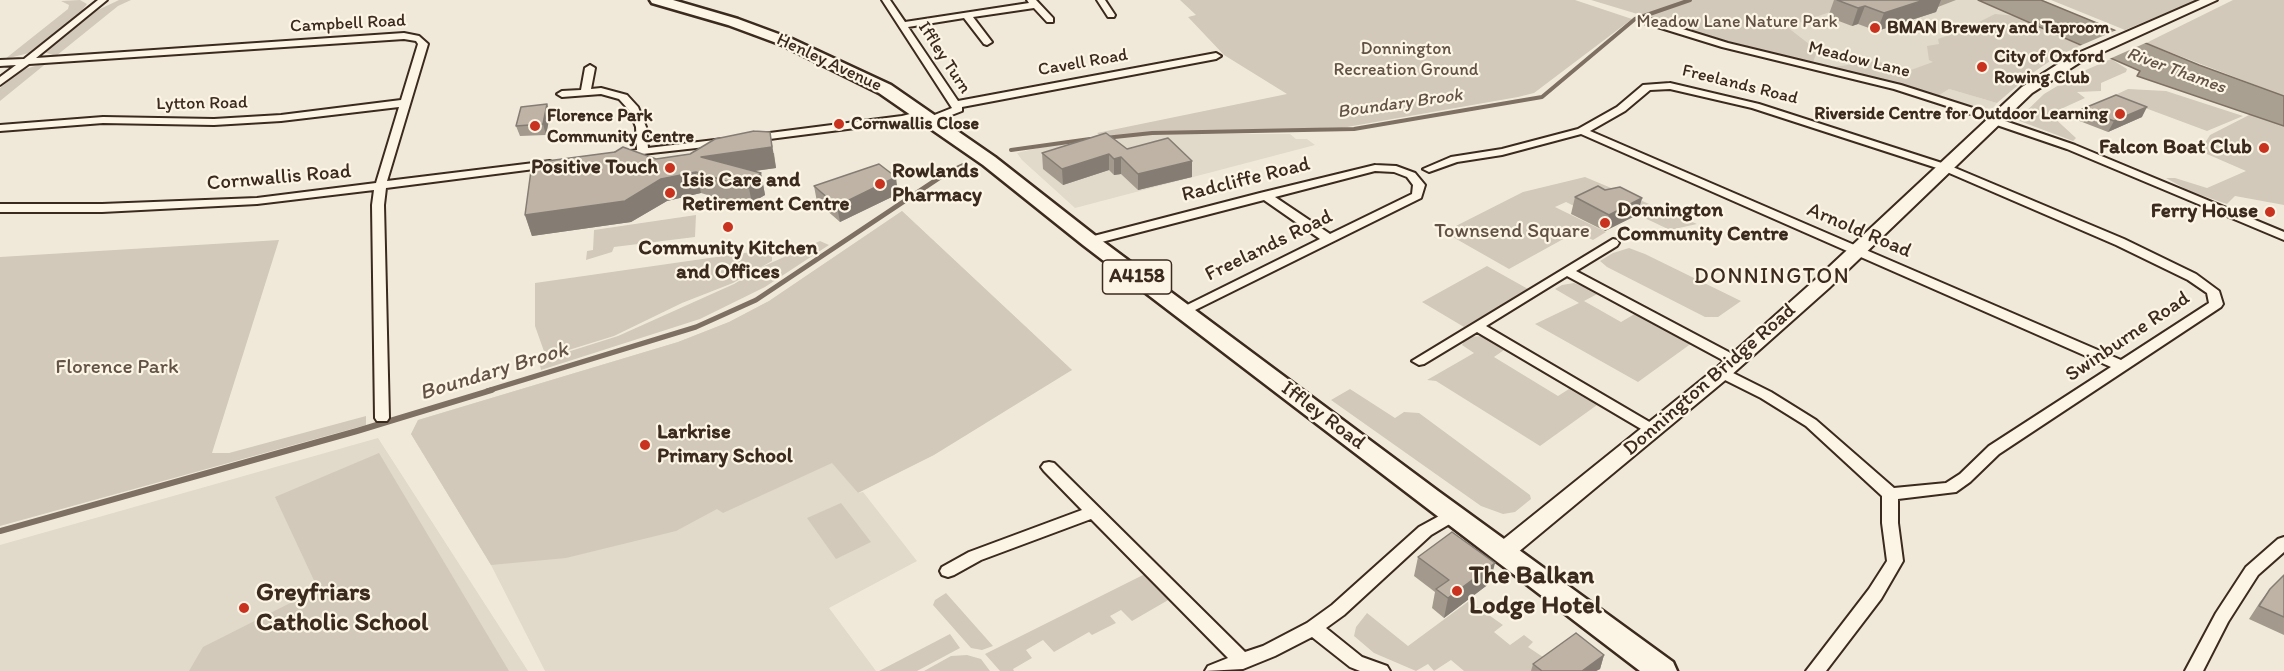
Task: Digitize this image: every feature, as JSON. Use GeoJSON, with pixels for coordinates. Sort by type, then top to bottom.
{"type":"FeatureCollection","features":[{"type":"Feature","properties":{"kind":"main road","name":"Henley Avenue"},"geometry":{"type":"LineString","coordinates":[[657,0],[733,22],[787,42],[861,75],[986,159]]}},
{"type":"Feature","properties":{"kind":"main road","name":"Donnington Bridge Road"},"geometry":{"type":"LineString","coordinates":[[1503,552],[1729,367],[2035,83],[2074,60],[2211,0]]}},
{"type":"Feature","properties":{"kind":"main road","name":"Iffley Road"},"geometry":{"type":"LineString","coordinates":[[986,159],[1182,311],[1662,671]]}},
{"type":"Feature","properties":{"kind":"street"},"geometry":{"type":"LineString","coordinates":[[0,82],[103,0]]}},
{"type":"Feature","properties":{"kind":"street","name":"Iffley Turn"},"geometry":{"type":"LineString","coordinates":[[886,0],[958,109],[953,113],[926,117]]}},
{"type":"Feature","properties":{"kind":"street"},"geometry":{"type":"LineString","coordinates":[[1101,0],[1111,15]]}},
{"type":"Feature","properties":{"kind":"street"},"geometry":{"type":"LineString","coordinates":[[903,25],[1033,2],[1050,20]]}},
{"type":"Feature","properties":{"kind":"street"},"geometry":{"type":"LineString","coordinates":[[967,15],[987,42]]}},
{"type":"Feature","properties":{"kind":"street","name":"Meadow Lane"},"geometry":{"type":"LineString","coordinates":[[1641,19],[1725,45],[1897,87],[1996,120],[2082,152],[2284,236]]}},
{"type":"Feature","properties":{"kind":"street","name":"Campbell Road"},"geometry":{"type":"LineString","coordinates":[[0,63],[404,36],[419,39],[423,44],[380,187],[378,205],[382,418]]}},
{"type":"Feature","properties":{"kind":"street","name":"Cavell Road"},"geometry":{"type":"LineString","coordinates":[[956,105],[1216,56]]}},
{"type":"Feature","properties":{"kind":"street"},"geometry":{"type":"LineString","coordinates":[[586,91],[590,68]]}},
{"type":"Feature","properties":{"kind":"street","name":"Freelands Road"},"geometry":{"type":"LineString","coordinates":[[1429,169],[1455,159],[1502,152],[1582,131],[1621,109],[1647,87],[1670,86],[1755,106],[1944,167]]}},
{"type":"Feature","properties":{"kind":"street"},"geometry":{"type":"LineString","coordinates":[[562,94],[586,91],[613,92],[623,97],[634,109],[641,127],[643,152]]}},
{"type":"Feature","properties":{"kind":"street","name":"Lytton Road"},"geometry":{"type":"LineString","coordinates":[[0,128],[103,120],[225,122],[281,118],[404,103]]}},
{"type":"Feature","properties":{"kind":"street"},"geometry":{"type":"LineString","coordinates":[[606,157],[926,117]]}},
{"type":"Feature","properties":{"kind":"street","name":"Arnold Road"},"geometry":{"type":"LineString","coordinates":[[1582,131],[2122,366]]}},
{"type":"Feature","properties":{"kind":"street","name":"Cornwallis Road"},"geometry":{"type":"LineString","coordinates":[[0,208],[183,206],[257,201],[560,163]]}},
{"type":"Feature","properties":{"kind":"street","name":"Swinburne Road"},"geometry":{"type":"LineString","coordinates":[[1890,494],[1950,488],[1965,478],[1994,450],[2216,304],[2213,291],[2193,278],[2120,242],[1944,167]]}},
{"type":"Feature","properties":{"kind":"street","name":"Radcliffe Road"},"geometry":{"type":"LineString","coordinates":[[1090,241],[1375,168],[1395,169],[1412,175]]}},
{"type":"Feature","properties":{"kind":"street","name":"Freelands Road"},"geometry":{"type":"LineString","coordinates":[[1182,311],[1417,195],[1419,185],[1412,175]]}},
{"type":"Feature","properties":{"kind":"street"},"geometry":{"type":"LineString","coordinates":[[1264,195],[1329,238]]}},
{"type":"Feature","properties":{"kind":"street"},"geometry":{"type":"LineString","coordinates":[[1419,361],[1613,243]]}},
{"type":"Feature","properties":{"kind":"street"},"geometry":{"type":"LineString","coordinates":[[1568,272],[1729,367],[1766,395],[1811,423],[1890,494],[1890,523],[1895,561],[1875,594],[1815,671]]}},
{"type":"Feature","properties":{"kind":"street"},"geometry":{"type":"LineString","coordinates":[[1477,326],[1653,430]]}},
{"type":"Feature","properties":{"kind":"street"},"geometry":{"type":"LineString","coordinates":[[1049,467],[1243,662]]}},
{"type":"Feature","properties":{"kind":"street"},"geometry":{"type":"LineString","coordinates":[[948,571],[975,556],[1093,512]]}},
{"type":"Feature","properties":{"kind":"street"},"geometry":{"type":"LineString","coordinates":[[1214,671],[1269,651],[1312,628],[1338,610],[1425,531],[1452,515]]}},
{"type":"Feature","properties":{"kind":"street"},"geometry":{"type":"LineString","coordinates":[[2194,671],[2222,618],[2252,571],[2284,543]]}},
{"type":"Feature","properties":{"kind":"street"},"geometry":{"type":"LineString","coordinates":[[1312,628],[1356,662],[1381,671]]}},
{"type":"Feature","properties":{"kind":"shaded area"},"geometry":{"type":"Polygon","coordinates":[[[1865,0],[1978,0],[2039,25],[1886,81],[1737,44],[1865,0]]]}},
{"type":"Feature","properties":{"kind":"shaded area"},"geometry":{"type":"Polygon","coordinates":[[[1949,89],[1997,103],[1993,108],[1984,109],[1938,96],[1949,89]]]}},
{"type":"Feature","properties":{"kind":"shaded area"},"geometry":{"type":"Polygon","coordinates":[[[1154,134],[1290,134],[1296,139],[1307,139],[1315,145],[1075,208],[1017,153],[1055,144],[1154,134]]]}},
{"type":"Feature","properties":{"kind":"shaded area","name":"Larkrise Primary School"},"geometry":{"type":"Polygon","coordinates":[[[902,211],[1072,370],[833,463],[858,493],[863,492],[917,561],[829,608],[876,671],[545,671],[491,565],[411,434],[418,420],[678,342],[729,322],[769,301],[902,211]]]}},
{"type":"Feature","properties":{"kind":"shaded area","name":"Greyfriars Catholic School"},"geometry":{"type":"Polygon","coordinates":[[[378,438],[528,671],[0,671],[0,545],[378,438]]]}},
{"type":"Feature","properties":{"kind":"green space"},"geometry":{"type":"Polygon","coordinates":[[[80,0],[87,4],[80,13],[29,53],[5,59],[68,9],[69,5],[61,1],[80,0]]]}},
{"type":"Feature","properties":{"kind":"green space"},"geometry":{"type":"Polygon","coordinates":[[[119,0],[131,0],[118,6],[56,56],[44,52],[98,10],[119,0]]]}},
{"type":"Feature","properties":{"kind":"green space","name":"Donnington Recreation Ground"},"geometry":{"type":"Polygon","coordinates":[[[1180,0],[1575,0],[1632,19],[1534,93],[1518,97],[1347,127],[1101,136],[1097,133],[1287,94],[1224,55],[1188,17],[1196,15],[1180,0]]]}},
{"type":"Feature","properties":{"kind":"green space","name":"Meadow Lane Nature Park"},"geometry":{"type":"Polygon","coordinates":[[[1591,0],[1865,0],[1787,27],[1809,44],[1816,54],[1813,62],[1737,44],[1591,0]]]}},
{"type":"Feature","properties":{"kind":"green space"},"geometry":{"type":"Polygon","coordinates":[[[2051,0],[2197,0],[2125,30],[2051,0]]]}},
{"type":"Feature","properties":{"kind":"green space"},"geometry":{"type":"Polygon","coordinates":[[[2233,0],[2284,0],[2284,96],[2146,43],[2233,0]]]}},
{"type":"Feature","properties":{"kind":"green space","name":"City of Oxford Rowing Club"},"geometry":{"type":"Polygon","coordinates":[[[1995,14],[2017,16],[2081,46],[2059,55],[2031,74],[1997,103],[1949,89],[1938,96],[1833,67],[1877,61],[1908,71],[1933,62],[1929,60],[1927,46],[1939,44],[1938,39],[1961,31],[1995,14]]]}},
{"type":"Feature","properties":{"kind":"green space"},"geometry":{"type":"Polygon","coordinates":[[[2111,59],[2127,69],[2126,72],[2101,83],[2101,91],[2077,92],[2085,98],[2050,114],[2076,138],[2073,141],[2017,120],[2044,94],[2079,73],[2111,59]]]}},
{"type":"Feature","properties":{"kind":"green space"},"geometry":{"type":"Polygon","coordinates":[[[48,62],[0,101],[0,88],[22,70],[48,62]]]}},
{"type":"Feature","properties":{"kind":"green space"},"geometry":{"type":"Polygon","coordinates":[[[2128,89],[2166,91],[2243,116],[2207,131],[2113,96],[2128,89]]]}},
{"type":"Feature","properties":{"kind":"green space"},"geometry":{"type":"Polygon","coordinates":[[[2251,114],[2284,126],[2284,205],[2235,196],[2227,204],[2189,191],[2166,178],[2175,178],[2207,188],[2246,171],[2200,151],[2210,135],[2251,114]]]}},
{"type":"Feature","properties":{"kind":"green space","name":"Townsend Square"},"geometry":{"type":"Polygon","coordinates":[[[1585,177],[1697,224],[1670,230],[1615,204],[1576,207],[1566,202],[1555,207],[1606,232],[1593,240],[1576,232],[1509,269],[1444,232],[1523,192],[1585,177]]]}},
{"type":"Feature","properties":{"kind":"green space","name":"Larkrise Primary School"},"geometry":{"type":"Polygon","coordinates":[[[902,211],[1072,370],[934,455],[858,493],[832,463],[723,513],[717,509],[676,531],[566,558],[491,565],[411,434],[418,420],[678,342],[729,322],[769,301],[902,211]]]}},
{"type":"Feature","properties":{"kind":"green space"},"geometry":{"type":"Polygon","coordinates":[[[696,215],[695,237],[614,247],[612,252],[586,260],[587,251],[593,250],[594,230],[696,215]]]}},
{"type":"Feature","properties":{"kind":"green space","name":"Florence Park"},"geometry":{"type":"Polygon","coordinates":[[[279,240],[212,453],[229,453],[366,416],[366,425],[0,526],[0,257],[279,240]]]}},
{"type":"Feature","properties":{"kind":"green space"},"geometry":{"type":"Polygon","coordinates":[[[820,241],[829,245],[765,287],[700,319],[541,370],[539,361],[618,336],[734,284],[764,266],[820,241]]]}},
{"type":"Feature","properties":{"kind":"green space","name":"Townsend Square"},"geometry":{"type":"Polygon","coordinates":[[[1629,248],[1741,301],[1718,317],[1705,317],[1607,267],[1600,261],[1613,253],[1629,248]]]}},
{"type":"Feature","properties":{"kind":"green space"},"geometry":{"type":"Polygon","coordinates":[[[772,249],[772,261],[733,283],[682,303],[614,336],[546,357],[535,326],[535,283],[772,249]]]}},
{"type":"Feature","properties":{"kind":"green space","name":"Townsend Square"},"geometry":{"type":"Polygon","coordinates":[[[1487,266],[1528,289],[1464,327],[1422,302],[1487,266]]]}},
{"type":"Feature","properties":{"kind":"green space","name":"Townsend Square"},"geometry":{"type":"Polygon","coordinates":[[[1574,283],[1601,292],[1584,301],[1621,322],[1638,312],[1692,343],[1638,382],[1535,324],[1579,303],[1555,289],[1574,283]]]}},
{"type":"Feature","properties":{"kind":"green space"},"geometry":{"type":"Polygon","coordinates":[[[1483,336],[1504,345],[1504,350],[1494,357],[1558,396],[1569,389],[1597,405],[1540,446],[1436,381],[1427,380],[1474,353],[1462,345],[1466,337],[1483,336]]]}},
{"type":"Feature","properties":{"kind":"green space"},"geometry":{"type":"Polygon","coordinates":[[[1350,389],[1395,418],[1404,412],[1419,413],[1530,495],[1531,499],[1515,512],[1503,514],[1481,506],[1331,400],[1350,389]]]}},
{"type":"Feature","properties":{"kind":"green space"},"geometry":{"type":"Polygon","coordinates":[[[379,453],[509,671],[189,671],[203,647],[318,589],[275,497],[379,453]]]}},
{"type":"Feature","properties":{"kind":"green space"},"geometry":{"type":"Polygon","coordinates":[[[841,503],[871,542],[836,559],[807,518],[841,503]]]}},
{"type":"Feature","properties":{"kind":"green space"},"geometry":{"type":"Polygon","coordinates":[[[1145,574],[1170,599],[1132,621],[1121,610],[1110,616],[1116,623],[1092,635],[1089,632],[1054,652],[1043,640],[1026,650],[1032,658],[1013,669],[1014,671],[1000,671],[985,654],[1145,574]]]}},
{"type":"Feature","properties":{"kind":"green space"},"geometry":{"type":"Polygon","coordinates":[[[946,593],[993,646],[982,650],[971,648],[933,605],[935,600],[946,593]]]}},
{"type":"Feature","properties":{"kind":"green space"},"geometry":{"type":"Polygon","coordinates":[[[1469,601],[1503,625],[1494,632],[1510,645],[1524,635],[1533,642],[1528,647],[1549,661],[1535,671],[1464,671],[1451,660],[1434,671],[1428,664],[1416,671],[1374,653],[1354,636],[1356,627],[1367,613],[1408,646],[1469,601]]]}},
{"type":"Feature","properties":{"kind":"green space"},"geometry":{"type":"Polygon","coordinates":[[[950,634],[960,648],[917,671],[879,671],[950,634]]]}},
{"type":"Feature","properties":{"kind":"green space"},"geometry":{"type":"Polygon","coordinates":[[[967,655],[981,659],[990,671],[924,671],[951,656],[967,655]]]}},
{"type":"Feature","properties":{"kind":"water","name":"River Thames"},"geometry":{"type":"Polygon","coordinates":[[[1978,0],[2041,0],[2199,65],[2284,96],[2284,126],[2137,76],[2140,71],[1978,0]]]}},
{"type":"Feature","properties":{"kind":"pier"},"geometry":{"type":"Polygon","coordinates":[[[2119,29],[2150,41],[2107,60],[2077,47],[2119,29]]]}},
{"type":"Feature","properties":{"kind":"building"},"geometry":{"type":"Polygon","coordinates":[[[1837,0],[1924,0],[1884,13],[1865,6],[1858,8],[1837,0]]]}},
{"type":"Feature","properties":{"kind":"building"},"geometry":{"type":"Polygon","coordinates":[[[2116,95],[2147,107],[2114,121],[2082,109],[2116,95]]]}},
{"type":"Feature","properties":{"kind":"building"},"geometry":{"type":"Polygon","coordinates":[[[547,104],[543,124],[516,126],[521,107],[547,104]]]}},
{"type":"Feature","properties":{"kind":"building"},"geometry":{"type":"Polygon","coordinates":[[[754,131],[770,132],[772,147],[701,157],[761,173],[749,181],[749,188],[696,172],[661,179],[625,201],[525,215],[532,163],[615,152],[623,147],[656,159],[690,154],[715,139],[754,131]]]}},
{"type":"Feature","properties":{"kind":"building"},"geometry":{"type":"Polygon","coordinates":[[[1106,133],[1127,149],[1168,138],[1192,161],[1138,174],[1121,157],[1114,159],[1109,154],[1062,169],[1042,153],[1106,133]]]}},
{"type":"Feature","properties":{"kind":"building"},"geometry":{"type":"Polygon","coordinates":[[[879,164],[896,177],[837,206],[814,186],[879,164]]]}},
{"type":"Feature","properties":{"kind":"building"},"geometry":{"type":"Polygon","coordinates":[[[1598,186],[1605,190],[1620,187],[1642,198],[1609,215],[1575,197],[1598,186]]]}},
{"type":"Feature","properties":{"kind":"building"},"geometry":{"type":"Polygon","coordinates":[[[1452,532],[1495,563],[1448,598],[1436,589],[1449,580],[1418,557],[1452,532]]]}},
{"type":"Feature","properties":{"kind":"building"},"geometry":{"type":"Polygon","coordinates":[[[2284,575],[2284,617],[2259,606],[2270,589],[2284,575]]]}},
{"type":"Feature","properties":{"kind":"building"},"geometry":{"type":"Polygon","coordinates":[[[1576,633],[1604,655],[1582,671],[1542,671],[1533,664],[1576,633]]]}},
{"type":"Feature","properties":{"kind":"waterway","name":"Boundary Brook"},"geometry":{"type":"LineString","coordinates":[[1105,138],[1152,133],[1354,129],[1542,97],[1635,19],[1690,0]]}},
{"type":"Feature","properties":{"kind":"waterway"},"geometry":{"type":"LineString","coordinates":[[1925,8],[1950,0]]}},
{"type":"Feature","properties":{"kind":"waterway","name":"Boundary Brook"},"geometry":{"type":"LineString","coordinates":[[1011,150],[1090,139]]}},
{"type":"Feature","properties":{"kind":"waterway","name":"Boundary Brook"},"geometry":{"type":"LineString","coordinates":[[948,172],[963,165]]}},
{"type":"Feature","properties":{"kind":"waterway","name":"Boundary Brook"},"geometry":{"type":"LineString","coordinates":[[487,391],[696,327],[756,300],[948,172]]}},
{"type":"Feature","properties":{"kind":"waterway","name":"Boundary Brook"},"geometry":{"type":"LineString","coordinates":[[0,531],[357,431],[492,390]]}},
{"type":"Feature","properties":{"kind":"place","name":"BMAN Brewery and Taproom"},"geometry":{"type":"Point","coordinates":[1875,28]}},
{"type":"Feature","properties":{"kind":"place","name":"City of Oxford Rowing Club"},"geometry":{"type":"Point","coordinates":[1982,67]}},
{"type":"Feature","properties":{"kind":"place","name":"Riverside Centre for Outdoor Learning"},"geometry":{"type":"Point","coordinates":[2120,114]}},
{"type":"Feature","properties":{"kind":"place","name":"Cornwallis Close"},"geometry":{"type":"Point","coordinates":[839,124]}},
{"type":"Feature","properties":{"kind":"place","name":"Florence Park Community Centre"},"geometry":{"type":"Point","coordinates":[535,126]}},
{"type":"Feature","properties":{"kind":"place","name":"Falcon Boat Club"},"geometry":{"type":"Point","coordinates":[2264,148]}},
{"type":"Feature","properties":{"kind":"place","name":"Positive Touch"},"geometry":{"type":"Point","coordinates":[670,168]}},
{"type":"Feature","properties":{"kind":"place","name":"Rowlands Pharmacy"},"geometry":{"type":"Point","coordinates":[880,184]}},
{"type":"Feature","properties":{"kind":"place","name":"Isis Care and Retirement Centre"},"geometry":{"type":"Point","coordinates":[670,193]}},
{"type":"Feature","properties":{"kind":"place","name":"Ferry House"},"geometry":{"type":"Point","coordinates":[2270,212]}},
{"type":"Feature","properties":{"kind":"place","name":"Donnington Community Centre"},"geometry":{"type":"Point","coordinates":[1605,223]}},
{"type":"Feature","properties":{"kind":"place","name":"Community Kitchen and Offices"},"geometry":{"type":"Point","coordinates":[728,227]}},
{"type":"Feature","properties":{"kind":"place","name":"Larkrise Primary School"},"geometry":{"type":"Point","coordinates":[645,445]}},
{"type":"Feature","properties":{"kind":"place","name":"The Balkan Lodge Hotel"},"geometry":{"type":"Point","coordinates":[1457,591]}},
{"type":"Feature","properties":{"kind":"place","name":"Greyfriars Catholic School"},"geometry":{"type":"Point","coordinates":[244,608]}},
{"type":"Feature","properties":{"kind":"district","name":"DONNINGTON"},"geometry":{"type":"Point","coordinates":[1772,277]}}]}
